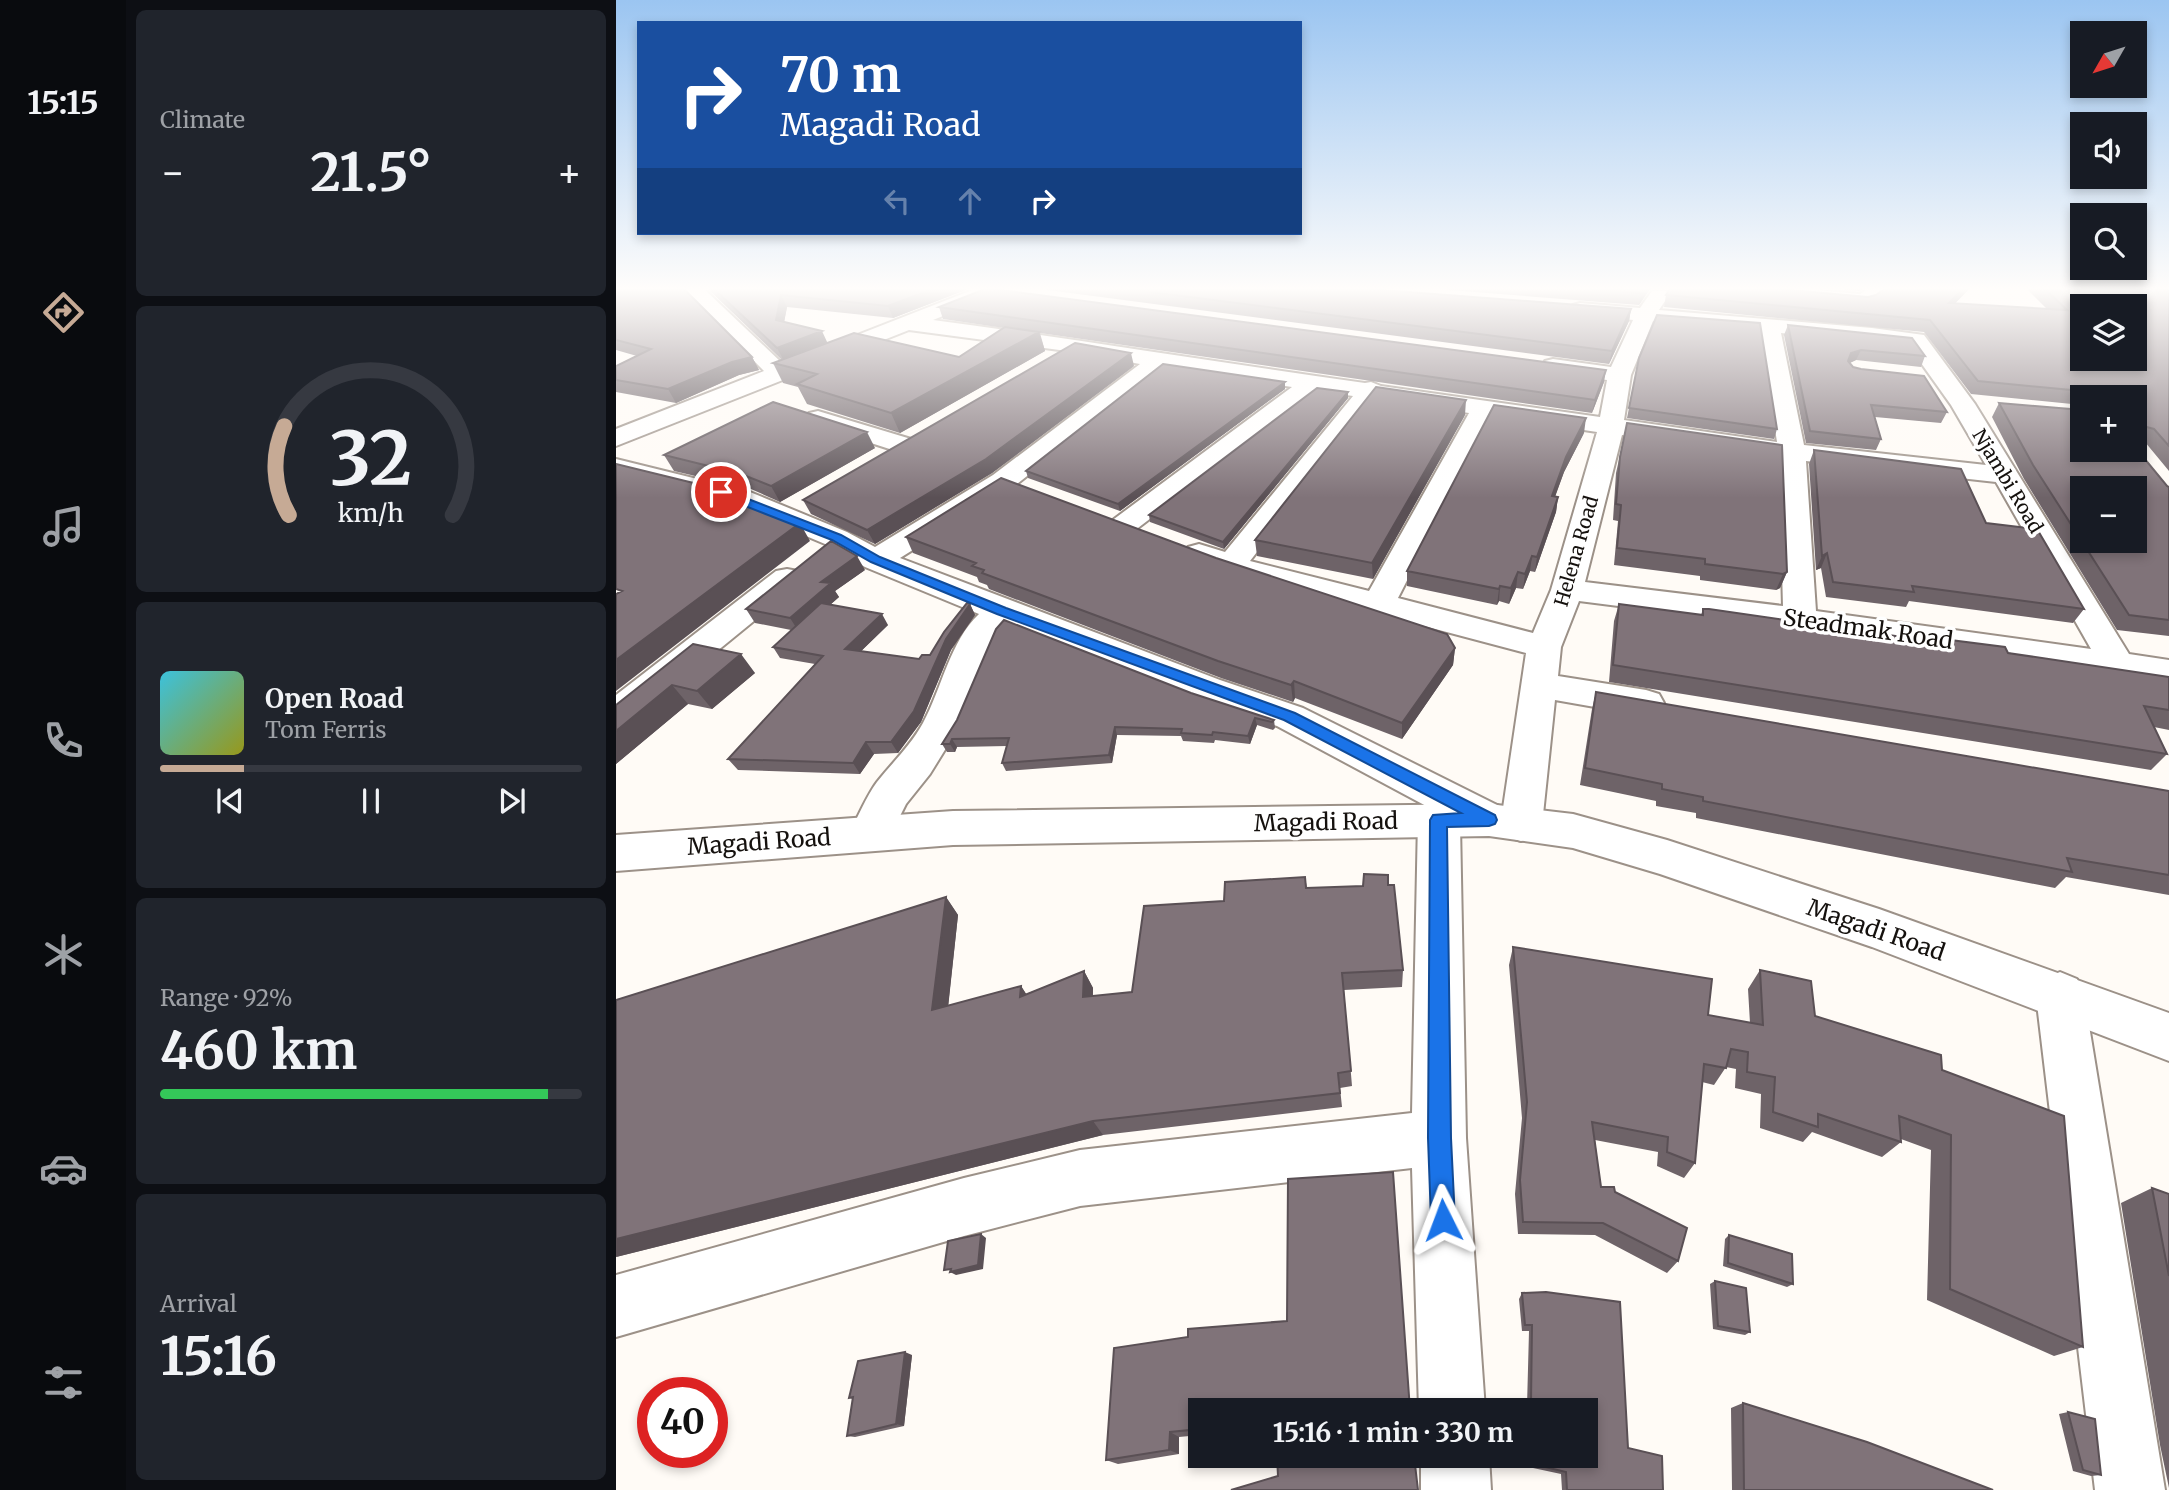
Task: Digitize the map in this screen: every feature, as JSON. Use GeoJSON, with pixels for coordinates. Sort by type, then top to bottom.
{"type":"FeatureCollection","features":[{"type":"Feature","properties":{"kind":"main road"},"geometry":{"type":"LineString","coordinates":[[764,359],[780,374]]}},
{"type":"Feature","properties":{"kind":"main road"},"geometry":{"type":"LineString","coordinates":[[616,438],[818,359]]}},
{"type":"Feature","properties":{"kind":"main road"},"geometry":{"type":"LineString","coordinates":[[1040,366],[1050,359]]}},
{"type":"Feature","properties":{"kind":"main road"},"geometry":{"type":"LineString","coordinates":[[1149,359],[1792,452],[2004,475]]}},
{"type":"Feature","properties":{"kind":"main road","name":"Helena Road"},"geometry":{"type":"LineString","coordinates":[[1451,1398],[1439,1138],[1483,821],[1539,685],[1545,647],[1567,590],[1611,427],[1619,375],[1626,359]]}},
{"type":"Feature","properties":{"kind":"main road"},"geometry":{"type":"LineString","coordinates":[[1775,359],[1792,452],[1800,619]]}},
{"type":"Feature","properties":{"kind":"main road","name":"Njambi Road"},"geometry":{"type":"LineString","coordinates":[[1930,359],[1974,409],[2004,475],[2117,664]]}},
{"type":"Feature","properties":{"kind":"main road"},"geometry":{"type":"LineString","coordinates":[[876,560],[1003,481],[1158,361]]}},
{"type":"Feature","properties":{"kind":"main road"},"geometry":{"type":"LineString","coordinates":[[1536,364],[1619,375]]}},
{"type":"Feature","properties":{"kind":"main road"},"geometry":{"type":"LineString","coordinates":[[1907,374],[1931,380],[1946,409],[1974,409]]}},
{"type":"Feature","properties":{"kind":"main road"},"geometry":{"type":"LineString","coordinates":[[1314,382],[1112,521],[1231,565],[1545,647]]}},
{"type":"Feature","properties":{"kind":"main road"},"geometry":{"type":"LineString","coordinates":[[1231,565],[1371,389]]}},
{"type":"Feature","properties":{"kind":"main road"},"geometry":{"type":"LineString","coordinates":[[737,392],[775,404]]}},
{"type":"Feature","properties":{"kind":"main road"},"geometry":{"type":"LineString","coordinates":[[1379,603],[1484,407]]}},
{"type":"Feature","properties":{"kind":"main road"},"geometry":{"type":"LineString","coordinates":[[800,412],[902,445]]}},
{"type":"Feature","properties":{"kind":"main road"},"geometry":{"type":"LineString","coordinates":[[879,459],[925,432]]}},
{"type":"Feature","properties":{"kind":"main road"},"geometry":{"type":"LineString","coordinates":[[616,467],[740,498],[795,508],[836,538],[876,560],[1002,611],[1290,717],[1483,821]]}},
{"type":"Feature","properties":{"kind":"main road"},"geometry":{"type":"LineString","coordinates":[[1003,481],[1039,494]]}},
{"type":"Feature","properties":{"kind":"main road"},"geometry":{"type":"LineString","coordinates":[[616,714],[836,538]]}},
{"type":"Feature","properties":{"kind":"main road","name":"Steadmak Road"},"geometry":{"type":"LineString","coordinates":[[1567,590],[1800,619],[2169,672]]}},
{"type":"Feature","properties":{"kind":"main road"},"geometry":{"type":"LineString","coordinates":[[870,834],[890,795],[916,764],[940,727],[982,630],[1002,611]]}},
{"type":"Feature","properties":{"kind":"main road"},"geometry":{"type":"LineString","coordinates":[[1539,685],[1676,708]]}},
{"type":"Feature","properties":{"kind":"main road","name":"Magadi Road"},"geometry":{"type":"LineString","coordinates":[[616,853],[967,828],[1483,821],[1573,831],[1667,858],[1741,885],[1879,929],[2169,1037]]}},
{"type":"Feature","properties":{"kind":"main road"},"geometry":{"type":"LineString","coordinates":[[2060,995],[2130,1490]]}},
{"type":"Feature","properties":{"kind":"main road"},"geometry":{"type":"LineString","coordinates":[[616,1306],[964,1207],[1080,1178],[1439,1138]]}},
{"type":"Feature","properties":{"kind":"main road"},"geometry":{"type":"LineString","coordinates":[[1455,1468],[1456,1490]]}},
{"type":"Feature","properties":{"kind":"building"},"geometry":{"type":"Polygon","coordinates":[[[631,359],[746,359],[668,389],[616,380],[616,366],[631,359]]]}},
{"type":"Feature","properties":{"kind":"building"},"geometry":{"type":"Polygon","coordinates":[[[785,359],[991,359],[891,413],[797,384],[817,374],[773,363],[785,359]]]}},
{"type":"Feature","properties":{"kind":"building"},"geometry":{"type":"Polygon","coordinates":[[[1048,359],[1123,359],[986,459],[867,530],[803,500],[1048,359]]]}},
{"type":"Feature","properties":{"kind":"building"},"geometry":{"type":"Polygon","coordinates":[[[1303,359],[1519,359],[1606,370],[1595,400],[1303,359]]]}},
{"type":"Feature","properties":{"kind":"building"},"geometry":{"type":"Polygon","coordinates":[[[1639,359],[1766,359],[1777,429],[1629,408],[1639,359]]]}},
{"type":"Feature","properties":{"kind":"building"},"geometry":{"type":"Polygon","coordinates":[[[1795,359],[1849,359],[1853,367],[1861,369],[1924,376],[1947,412],[1871,405],[1881,439],[1810,431],[1795,359]]]}},
{"type":"Feature","properties":{"kind":"building"},"geometry":{"type":"Polygon","coordinates":[[[1960,359],[2070,359],[2070,371],[2147,371],[2147,359],[2169,359],[2169,446],[2154,429],[2147,427],[2147,385],[2070,385],[2070,390],[1978,381],[1960,359]]]}},
{"type":"Feature","properties":{"kind":"building"},"geometry":{"type":"Polygon","coordinates":[[[1163,364],[1285,382],[1118,504],[1026,471],[1163,364]]]}},
{"type":"Feature","properties":{"kind":"building"},"geometry":{"type":"Polygon","coordinates":[[[1376,387],[1466,400],[1372,563],[1255,540],[1376,387]]]}},
{"type":"Feature","properties":{"kind":"building"},"geometry":{"type":"Polygon","coordinates":[[[1317,388],[1348,392],[1223,542],[1149,515],[1317,388]]]}},
{"type":"Feature","properties":{"kind":"building"},"geometry":{"type":"Polygon","coordinates":[[[773,402],[867,432],[771,486],[741,474],[664,455],[773,402]]]}},
{"type":"Feature","properties":{"kind":"building"},"geometry":{"type":"Polygon","coordinates":[[[1999,403],[2070,409],[2070,462],[2147,462],[2169,487],[2169,620],[2129,615],[2089,553],[2147,553],[2147,476],[2070,476],[2070,523],[2033,465],[1999,403]]]}},
{"type":"Feature","properties":{"kind":"building"},"geometry":{"type":"Polygon","coordinates":[[[1494,405],[1586,418],[1566,457],[1552,496],[1558,497],[1537,557],[1532,556],[1525,574],[1518,572],[1511,588],[1500,586],[1499,589],[1407,571],[1494,405]]]}},
{"type":"Feature","properties":{"kind":"building"},"geometry":{"type":"Polygon","coordinates":[[[1627,423],[1782,445],[1787,572],[1783,574],[1705,564],[1705,559],[1617,548],[1621,505],[1616,504],[1620,457],[1627,423]]]}},
{"type":"Feature","properties":{"kind":"building"},"geometry":{"type":"Polygon","coordinates":[[[1814,450],[1961,469],[1986,523],[2037,529],[2084,609],[1912,586],[1914,592],[1833,582],[1827,553],[1822,556],[1814,450]]]}},
{"type":"Feature","properties":{"kind":"building"},"geometry":{"type":"Polygon","coordinates":[[[616,464],[718,489],[800,523],[616,660],[616,594],[622,591],[616,589],[616,464]]]}},
{"type":"Feature","properties":{"kind":"building"},"geometry":{"type":"Polygon","coordinates":[[[1001,478],[1216,558],[1447,634],[1455,648],[1402,723],[1294,681],[1291,685],[1218,661],[982,573],[984,570],[972,566],[976,563],[906,537],[1001,478]]]}},
{"type":"Feature","properties":{"kind":"building"},"geometry":{"type":"Polygon","coordinates":[[[831,541],[857,556],[821,582],[831,583],[790,618],[746,609],[831,541]]]}},
{"type":"Feature","properties":{"kind":"building"},"geometry":{"type":"Polygon","coordinates":[[[821,603],[882,614],[845,649],[919,659],[922,655],[930,655],[944,632],[967,603],[970,604],[946,639],[914,711],[891,742],[866,742],[853,763],[728,759],[823,656],[773,647],[821,603]]]}},
{"type":"Feature","properties":{"kind":"building"},"geometry":{"type":"Polygon","coordinates":[[[1619,604],[1703,615],[1703,609],[1709,609],[1951,644],[1950,640],[2005,647],[2008,653],[2169,677],[2169,710],[2144,706],[2167,754],[1613,665],[1619,604]]]}},
{"type":"Feature","properties":{"kind":"building"},"geometry":{"type":"Polygon","coordinates":[[[1004,620],[1191,693],[1274,720],[1272,722],[1255,718],[1248,736],[1213,732],[1212,735],[1181,733],[1182,729],[1115,727],[1109,755],[1002,763],[1009,738],[952,739],[950,744],[942,744],[957,720],[996,629],[1004,620]]]}},
{"type":"Feature","properties":{"kind":"building"},"geometry":{"type":"Polygon","coordinates":[[[693,644],[741,654],[697,691],[672,685],[616,731],[616,705],[693,644]]]}},
{"type":"Feature","properties":{"kind":"building"},"geometry":{"type":"Polygon","coordinates":[[[1596,692],[2169,791],[2169,875],[2067,858],[2072,872],[1703,801],[1703,797],[1662,789],[1662,784],[1585,768],[1596,692]]]}},
{"type":"Feature","properties":{"kind":"building"},"geometry":{"type":"Polygon","coordinates":[[[1364,874],[1388,875],[1388,885],[1394,885],[1403,970],[1342,973],[1351,1071],[1338,1073],[1340,1093],[1093,1121],[616,1239],[616,1000],[946,897],[932,1010],[1021,986],[1020,997],[1084,971],[1083,997],[1132,992],[1144,906],[1224,901],[1225,882],[1305,877],[1306,888],[1363,886],[1364,874]]]}},
{"type":"Feature","properties":{"kind":"building"},"geometry":{"type":"Polygon","coordinates":[[[1513,947],[1712,979],[1708,1015],[1763,1025],[1760,970],[1811,981],[1815,1016],[1941,1055],[1942,1070],[2064,1116],[2083,1347],[1950,1289],[1951,1135],[1899,1116],[1901,1142],[1818,1114],[1818,1127],[1773,1112],[1775,1077],[1747,1072],[1748,1052],[1731,1049],[1726,1068],[1704,1064],[1695,1163],[1667,1152],[1668,1137],[1592,1122],[1601,1187],[1614,1187],[1615,1192],[1687,1228],[1678,1261],[1603,1223],[1523,1222],[1520,1180],[1527,1102],[1513,947]]]}},
{"type":"Feature","properties":{"kind":"building"},"geometry":{"type":"Polygon","coordinates":[[[1393,1172],[1409,1398],[1188,1398],[1188,1430],[1170,1432],[1169,1450],[1106,1460],[1114,1348],[1188,1337],[1188,1329],[1287,1321],[1288,1179],[1393,1172]]]}},
{"type":"Feature","properties":{"kind":"building"},"geometry":{"type":"Polygon","coordinates":[[[2152,1188],[2169,1194],[2169,1276],[2152,1188]]]}},
{"type":"Feature","properties":{"kind":"building"},"geometry":{"type":"Polygon","coordinates":[[[981,1234],[978,1265],[950,1272],[951,1269],[944,1270],[948,1241],[981,1234]]]}},
{"type":"Feature","properties":{"kind":"building"},"geometry":{"type":"Polygon","coordinates":[[[1729,1235],[1792,1254],[1793,1284],[1728,1263],[1729,1235]]]}},
{"type":"Feature","properties":{"kind":"building"},"geometry":{"type":"Polygon","coordinates":[[[1715,1281],[1746,1288],[1750,1332],[1718,1326],[1715,1281]]]}},
{"type":"Feature","properties":{"kind":"building"},"geometry":{"type":"Polygon","coordinates":[[[1546,1292],[1620,1302],[1628,1448],[1662,1456],[1663,1490],[1567,1490],[1566,1472],[1549,1468],[1598,1468],[1598,1398],[1531,1398],[1532,1325],[1525,1325],[1522,1293],[1546,1292]]]}},
{"type":"Feature","properties":{"kind":"building"},"geometry":{"type":"Polygon","coordinates":[[[905,1352],[896,1424],[847,1436],[853,1397],[849,1398],[858,1361],[905,1352]]]}},
{"type":"Feature","properties":{"kind":"building"},"geometry":{"type":"Polygon","coordinates":[[[1743,1403],[1867,1442],[1993,1490],[1744,1490],[1743,1403]]]}},
{"type":"Feature","properties":{"kind":"building"},"geometry":{"type":"Polygon","coordinates":[[[2068,1412],[2095,1419],[2101,1475],[2083,1470],[2068,1412]]]}},
{"type":"Feature","properties":{"kind":"building"},"geometry":{"type":"Polygon","coordinates":[[[1278,1468],[1415,1468],[1418,1490],[1231,1490],[1278,1476],[1278,1468]]]}},
{"type":"Feature","properties":{"kind":"route"},"geometry":{"type":"LineString","coordinates":[[721,492],[836,538],[876,560],[1002,611],[1290,717],[1489,820],[1439,820],[1439,1138],[1443,1220]]}}]}
